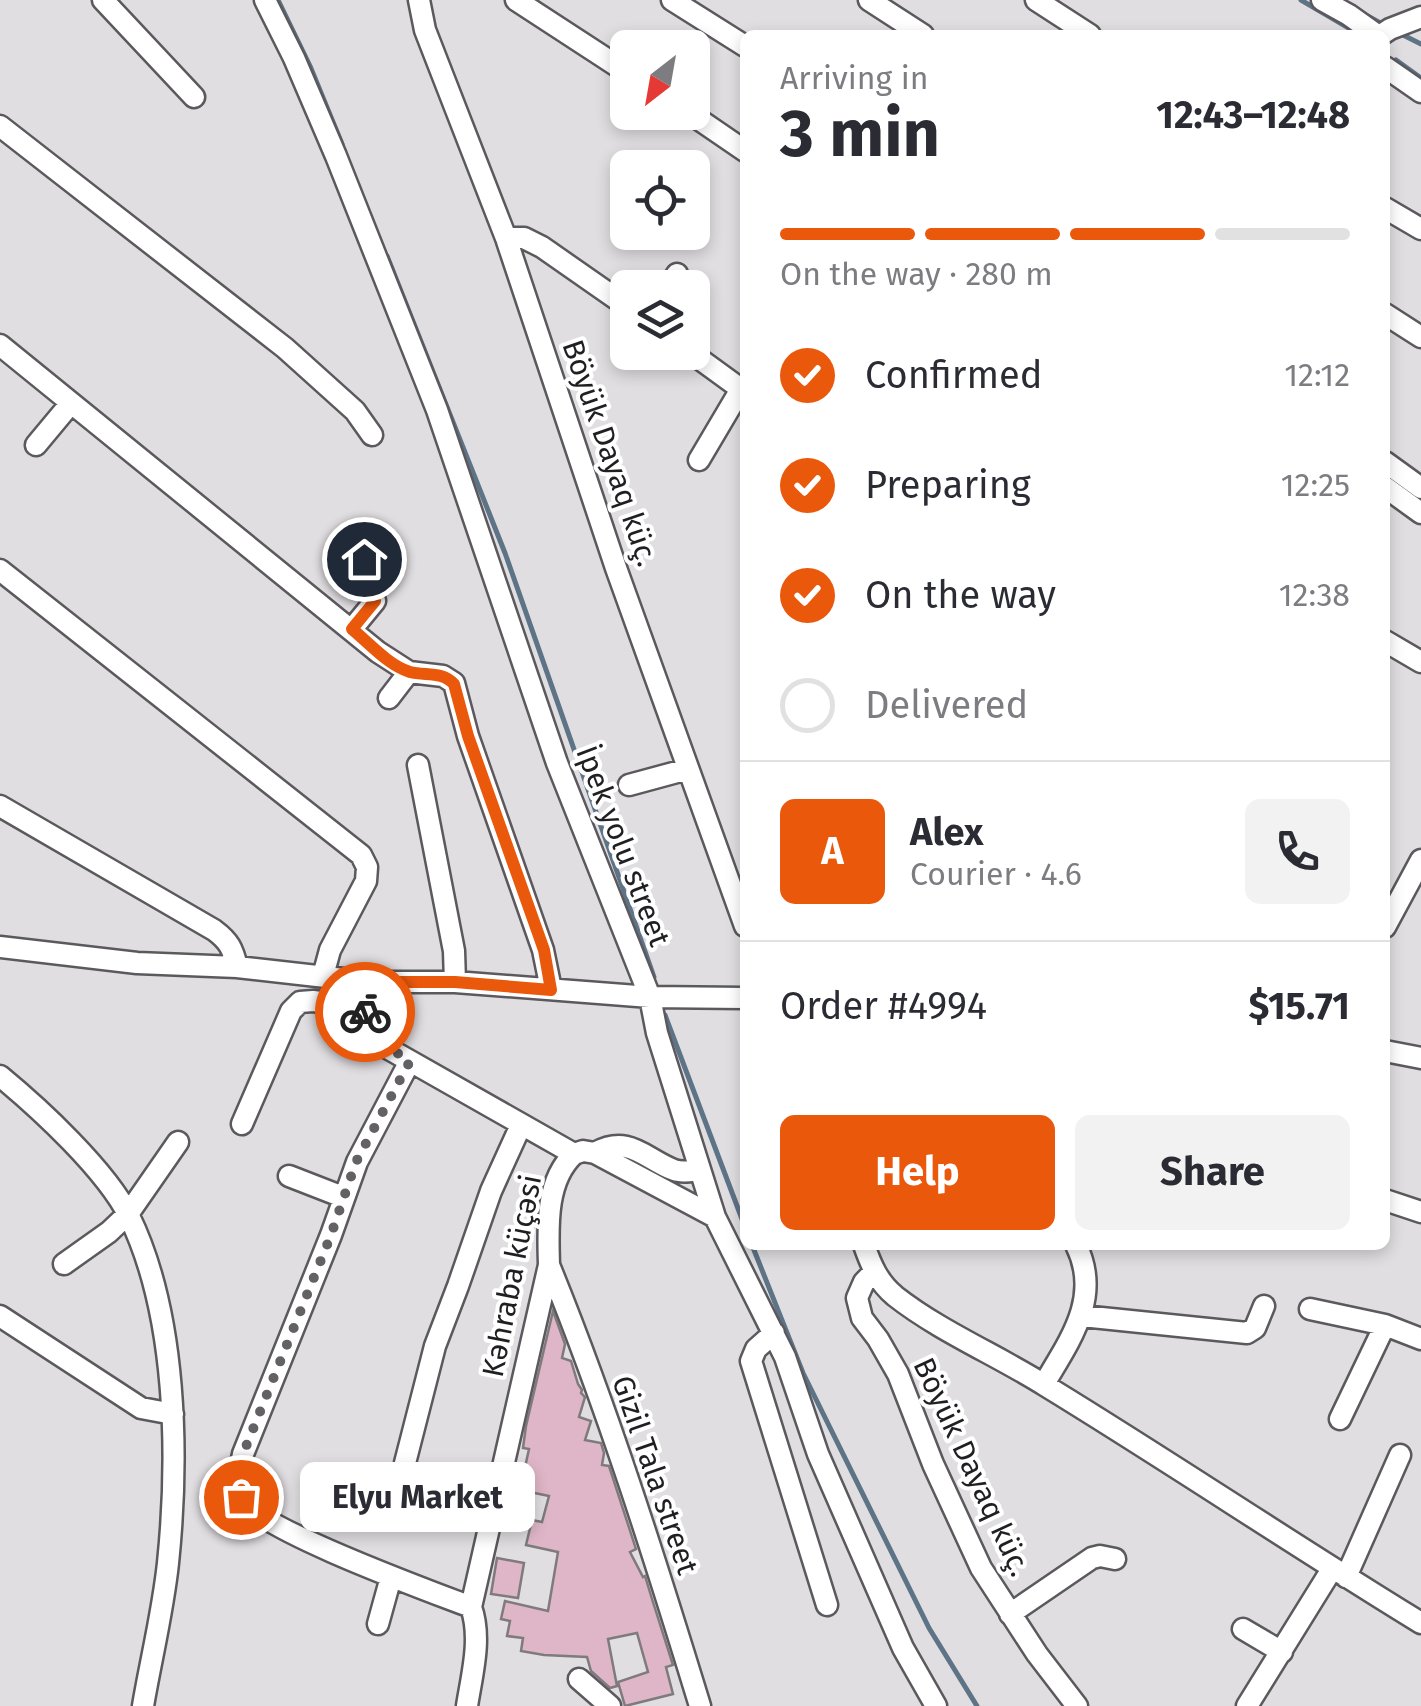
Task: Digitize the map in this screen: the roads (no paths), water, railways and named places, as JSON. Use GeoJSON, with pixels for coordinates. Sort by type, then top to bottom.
{"type":"FeatureCollection","features":[{"type":"Feature","properties":{"kind":"street"},"geometry":{"type":"LineString","coordinates":[[103,0],[194,98]]}},
{"type":"Feature","properties":{"kind":"street","name":"İpek yolu street"},"geometry":{"type":"LineString","coordinates":[[265,0],[336,156],[437,410],[558,764],[650,997],[657,1033],[715,1217],[774,1333],[818,1454],[903,1648],[936,1706]]}},
{"type":"Feature","properties":{"kind":"street","name":"Böyük Dayaq küç."},"geometry":{"type":"LineString","coordinates":[[419,0],[425,30],[506,238],[616,568],[688,768],[738,889]]}},
{"type":"Feature","properties":{"kind":"street"},"geometry":{"type":"LineString","coordinates":[[516,0],[610,61]]}},
{"type":"Feature","properties":{"kind":"street"},"geometry":{"type":"LineString","coordinates":[[672,0],[740,43]]}},
{"type":"Feature","properties":{"kind":"street"},"geometry":{"type":"LineString","coordinates":[[869,0],[915,30]]}},
{"type":"Feature","properties":{"kind":"street"},"geometry":{"type":"LineString","coordinates":[[1036,0],[1082,30]]}},
{"type":"Feature","properties":{"kind":"street"},"geometry":{"type":"LineString","coordinates":[[1322,0],[1371,30]]}},
{"type":"Feature","properties":{"kind":"street"},"geometry":{"type":"LineString","coordinates":[[1388,30],[1421,17]]}},
{"type":"Feature","properties":{"kind":"street"},"geometry":{"type":"LineString","coordinates":[[1390,70],[1421,92]]}},
{"type":"Feature","properties":{"kind":"street"},"geometry":{"type":"LineString","coordinates":[[0,126],[285,348],[355,411],[372,435]]}},
{"type":"Feature","properties":{"kind":"street"},"geometry":{"type":"LineString","coordinates":[[710,127],[740,148]]}},
{"type":"Feature","properties":{"kind":"street"},"geometry":{"type":"LineString","coordinates":[[1390,211],[1421,229]]}},
{"type":"Feature","properties":{"kind":"street"},"geometry":{"type":"LineString","coordinates":[[506,238],[524,238],[542,247],[610,295]]}},
{"type":"Feature","properties":{"kind":"street"},"geometry":{"type":"LineString","coordinates":[[1390,317],[1421,337]]}},
{"type":"Feature","properties":{"kind":"street"},"geometry":{"type":"LineString","coordinates":[[0,345],[386,658],[408,672],[444,676],[454,684],[473,752],[544,950],[551,990]]}},
{"type":"Feature","properties":{"kind":"street"},"geometry":{"type":"LineString","coordinates":[[710,367],[740,389]]}},
{"type":"Feature","properties":{"kind":"street"},"geometry":{"type":"LineString","coordinates":[[699,460],[740,396]]}},
{"type":"Feature","properties":{"kind":"street"},"geometry":{"type":"LineString","coordinates":[[36,444],[71,403]]}},
{"type":"Feature","properties":{"kind":"street"},"geometry":{"type":"LineString","coordinates":[[1390,466],[1421,488]]}},
{"type":"Feature","properties":{"kind":"street"},"geometry":{"type":"LineString","coordinates":[[1390,491],[1421,513]]}},
{"type":"Feature","properties":{"kind":"street"},"geometry":{"type":"LineString","coordinates":[[352,629],[375,601],[364,559]]}},
{"type":"Feature","properties":{"kind":"street"},"geometry":{"type":"LineString","coordinates":[[0,570],[360,856],[367,866],[366,881],[330,950],[323,976]]}},
{"type":"Feature","properties":{"kind":"street"},"geometry":{"type":"LineString","coordinates":[[1390,644],[1421,662]]}},
{"type":"Feature","properties":{"kind":"street"},"geometry":{"type":"LineString","coordinates":[[388,698],[408,672]]}},
{"type":"Feature","properties":{"kind":"street"},"geometry":{"type":"LineString","coordinates":[[418,766],[454,951],[455,982]]}},
{"type":"Feature","properties":{"kind":"street"},"geometry":{"type":"LineString","coordinates":[[629,785],[688,768]]}},
{"type":"Feature","properties":{"kind":"street"},"geometry":{"type":"LineString","coordinates":[[0,806],[214,930],[233,948],[236,967]]}},
{"type":"Feature","properties":{"kind":"street"},"geometry":{"type":"LineString","coordinates":[[1390,917],[1421,860]]}},
{"type":"Feature","properties":{"kind":"street"},"geometry":{"type":"LineString","coordinates":[[0,947],[370,982],[455,982],[650,997],[740,998]]}},
{"type":"Feature","properties":{"kind":"street"},"geometry":{"type":"LineString","coordinates":[[370,982],[362,1025],[365,1033],[574,1154],[596,1153],[715,1217]]}},
{"type":"Feature","properties":{"kind":"street"},"geometry":{"type":"LineString","coordinates":[[242,1124],[291,1011],[300,1002],[365,1008]]}},
{"type":"Feature","properties":{"kind":"street"},"geometry":{"type":"LineString","coordinates":[[1390,1054],[1421,1058]]}},
{"type":"Feature","properties":{"kind":"street"},"geometry":{"type":"LineString","coordinates":[[410,1061],[374,1127],[343,1197],[243,1454],[237,1482],[250,1510],[314,1543],[471,1607]]}},
{"type":"Feature","properties":{"kind":"street"},"geometry":{"type":"LineString","coordinates":[[0,1076],[30,1100],[95,1168],[128,1214],[147,1262],[167,1348],[173,1414],[168,1564],[143,1706]]}},
{"type":"Feature","properties":{"kind":"street"},"geometry":{"type":"LineString","coordinates":[[405,1463],[435,1346],[491,1191],[520,1125]]}},
{"type":"Feature","properties":{"kind":"street"},"geometry":{"type":"LineString","coordinates":[[64,1264],[110,1232],[128,1214],[178,1142]]}},
{"type":"Feature","properties":{"kind":"street"},"geometry":{"type":"LineString","coordinates":[[596,1153],[610,1146],[624,1146],[673,1170],[699,1170]]}},
{"type":"Feature","properties":{"kind":"street","name":"Kəhraba küçəsi"},"geometry":{"type":"LineString","coordinates":[[467,1706],[477,1635],[471,1607],[549,1265],[552,1194],[565,1162],[574,1154]]}},
{"type":"Feature","properties":{"kind":"street"},"geometry":{"type":"LineString","coordinates":[[289,1176],[343,1197]]}},
{"type":"Feature","properties":{"kind":"street"},"geometry":{"type":"LineString","coordinates":[[1390,1202],[1421,1212]]}},
{"type":"Feature","properties":{"kind":"street"},"geometry":{"type":"LineString","coordinates":[[866,1250],[874,1272],[892,1294],[1044,1384],[1421,1623]]}},
{"type":"Feature","properties":{"kind":"street"},"geometry":{"type":"LineString","coordinates":[[1044,1384],[1082,1316],[1085,1280],[1078,1250]]}},
{"type":"Feature","properties":{"kind":"street","name":"Gizil Tala street"},"geometry":{"type":"LineString","coordinates":[[549,1265],[624,1470],[700,1706]]}},
{"type":"Feature","properties":{"kind":"street","name":"Böyük Dayaq küç."},"geometry":{"type":"LineString","coordinates":[[874,1272],[857,1298],[862,1318],[898,1374],[982,1568],[1036,1654],[1077,1706]]}},
{"type":"Feature","properties":{"kind":"street"},"geometry":{"type":"LineString","coordinates":[[1082,1316],[1248,1333],[1255,1328],[1264,1306]]}},
{"type":"Feature","properties":{"kind":"street"},"geometry":{"type":"LineString","coordinates":[[1310,1310],[1384,1325],[1421,1340]]}},
{"type":"Feature","properties":{"kind":"street"},"geometry":{"type":"LineString","coordinates":[[0,1316],[142,1408],[173,1414]]}},
{"type":"Feature","properties":{"kind":"street"},"geometry":{"type":"LineString","coordinates":[[1340,1420],[1384,1325]]}},
{"type":"Feature","properties":{"kind":"street"},"geometry":{"type":"LineString","coordinates":[[774,1333],[756,1349],[751,1361],[827,1605]]}},
{"type":"Feature","properties":{"kind":"street"},"geometry":{"type":"LineString","coordinates":[[1247,1706],[1339,1573],[1400,1456]]}},
{"type":"Feature","properties":{"kind":"street"},"geometry":{"type":"LineString","coordinates":[[1010,1614],[1092,1558],[1114,1558]]}},
{"type":"Feature","properties":{"kind":"street"},"geometry":{"type":"LineString","coordinates":[[378,1624],[391,1576]]}},
{"type":"Feature","properties":{"kind":"street"},"geometry":{"type":"LineString","coordinates":[[1243,1630],[1282,1652]]}},
{"type":"Feature","properties":{"kind":"street"},"geometry":{"type":"LineString","coordinates":[[579,1679],[610,1706]]}},
{"type":"Feature","properties":{"kind":"waterway"},"geometry":{"type":"LineString","coordinates":[[278,0],[342,144]]}},
{"type":"Feature","properties":{"kind":"waterway"},"geometry":{"type":"LineString","coordinates":[[1301,0],[1352,30]]}},
{"type":"Feature","properties":{"kind":"waterway"},"geometry":{"type":"LineString","coordinates":[[1364,14],[1384,25]]}},
{"type":"Feature","properties":{"kind":"waterway"},"geometry":{"type":"LineString","coordinates":[[1403,35],[1421,44]]}},
{"type":"Feature","properties":{"kind":"waterway"},"geometry":{"type":"LineString","coordinates":[[1396,60],[1421,78]]}},
{"type":"Feature","properties":{"kind":"waterway"},"geometry":{"type":"LineString","coordinates":[[387,256],[505,553],[654,977]]}},
{"type":"Feature","properties":{"kind":"waterway"},"geometry":{"type":"LineString","coordinates":[[665,1015],[740,1214]]}},
{"type":"Feature","properties":{"kind":"waterway"},"geometry":{"type":"LineString","coordinates":[[754,1250],[803,1373],[929,1628],[977,1706]]}},
{"type":"Feature","properties":{"kind":"place","name":"Elyu Market"},"geometry":{"type":"Point","coordinates":[241,1497]}}]}
